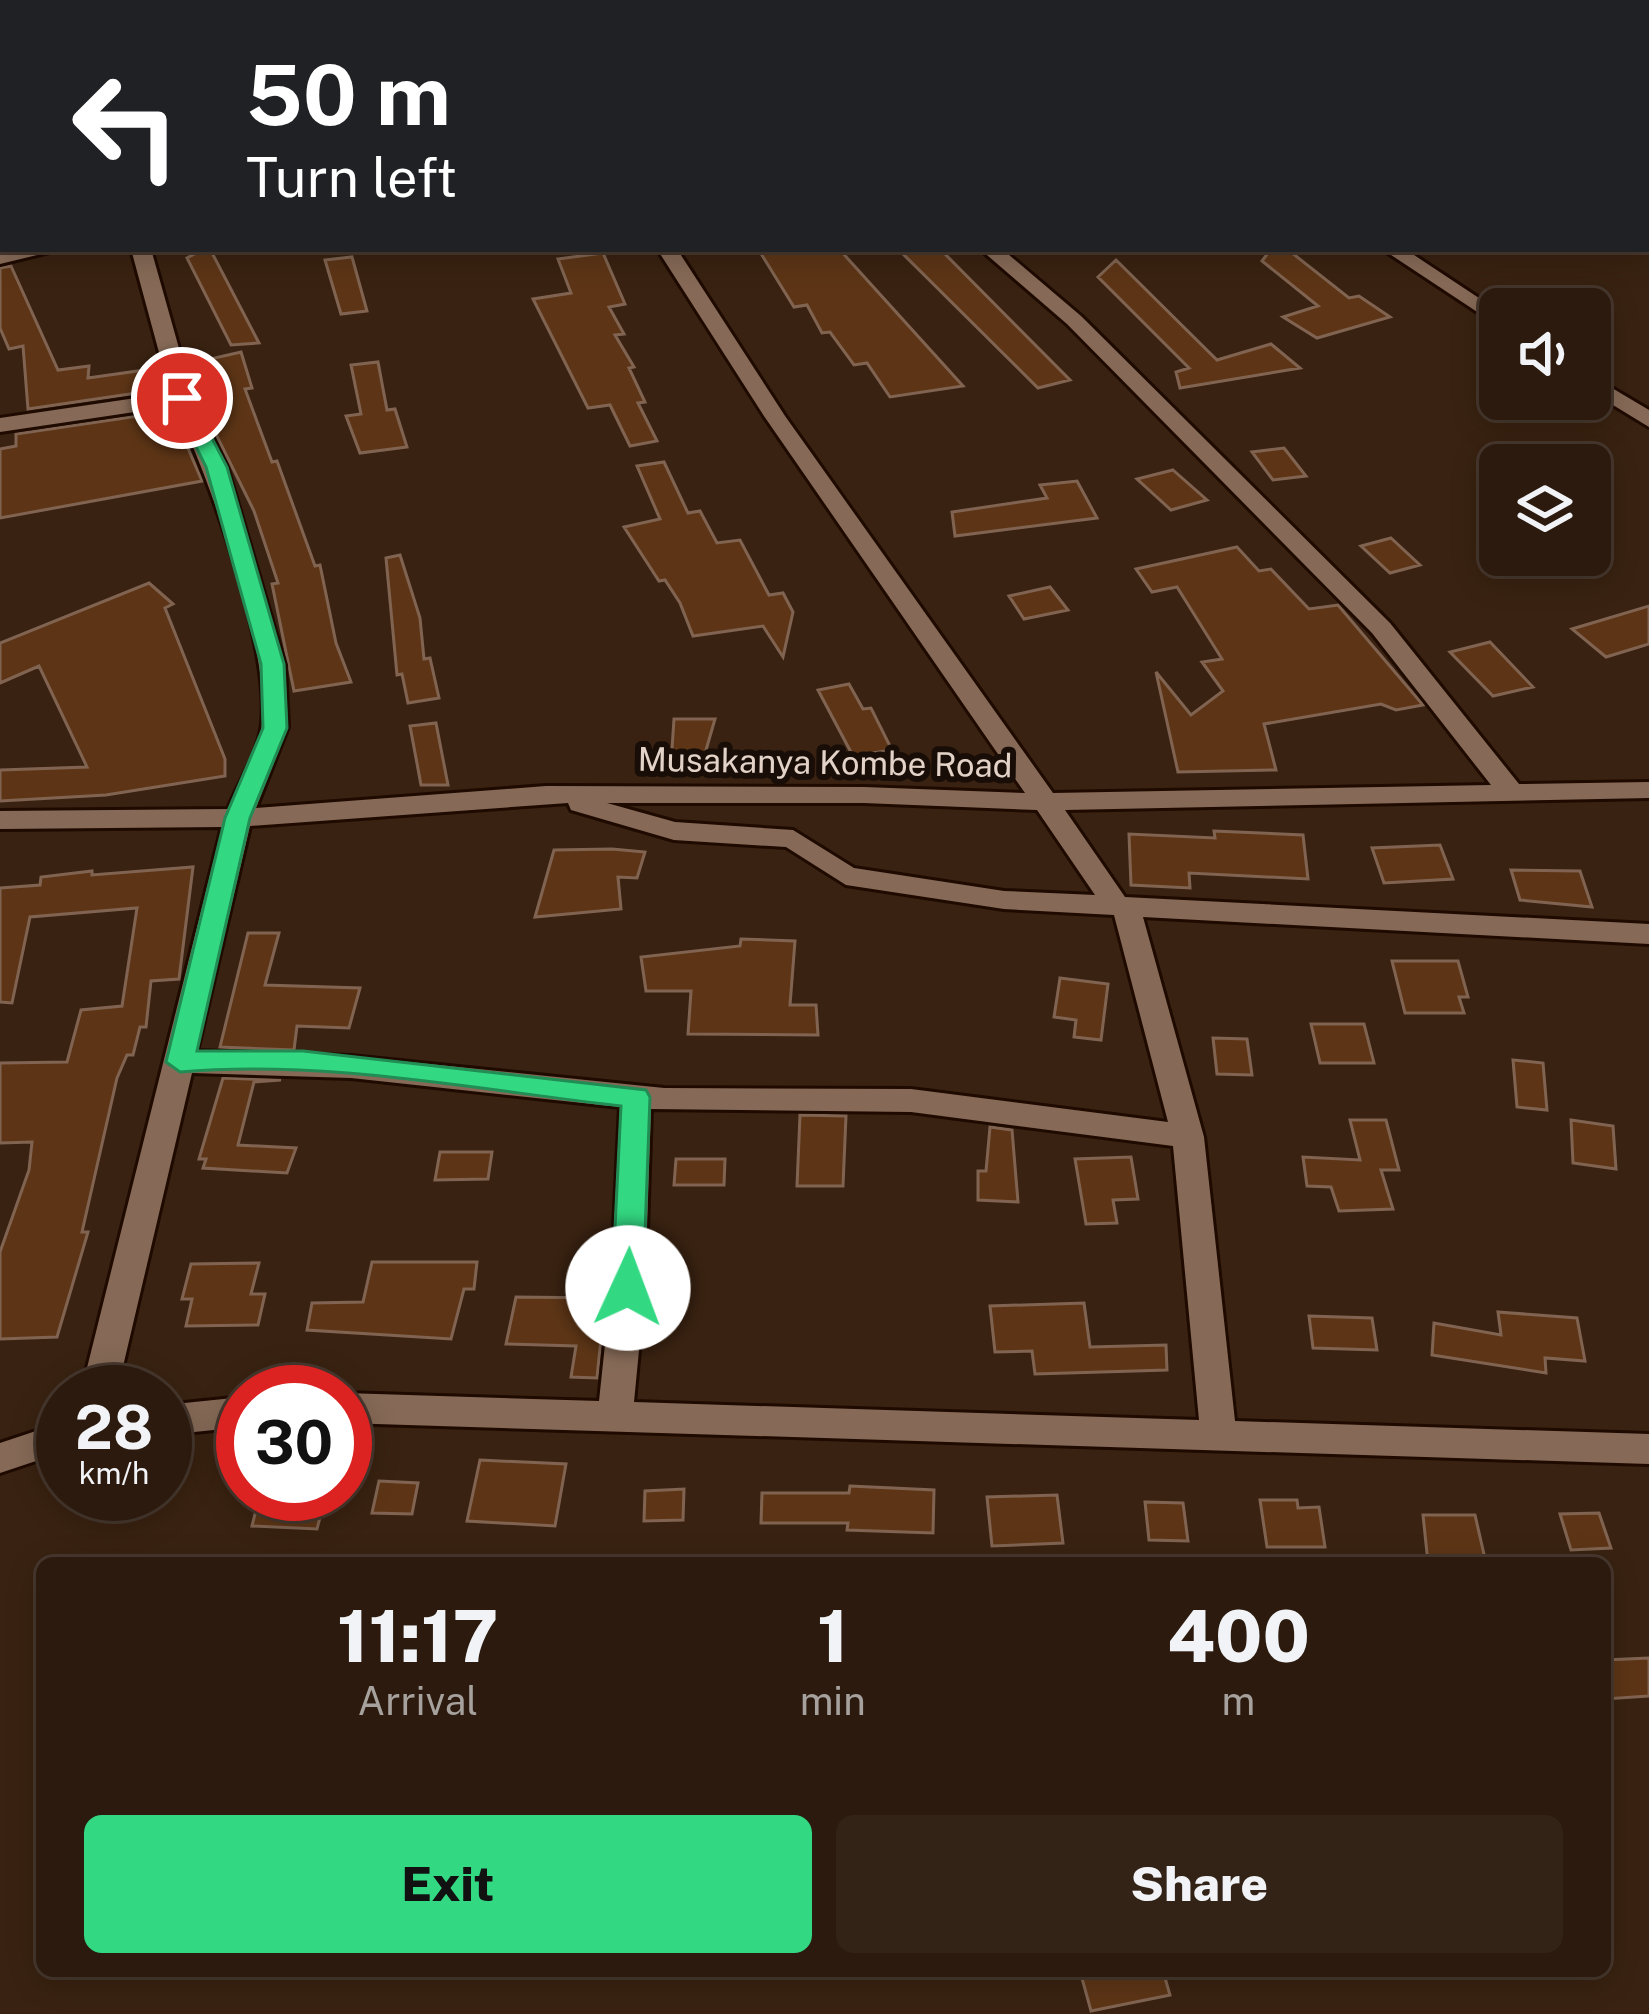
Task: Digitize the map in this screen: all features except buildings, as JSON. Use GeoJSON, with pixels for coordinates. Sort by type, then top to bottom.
{"type":"FeatureCollection","features":[{"type":"Feature","properties":{"kind":"street"},"geometry":{"type":"LineString","coordinates":[[0,258],[35,252]]}},
{"type":"Feature","properties":{"kind":"street"},"geometry":{"type":"LineString","coordinates":[[106,1365],[238,818],[275,728],[272,664],[216,467],[182,398],[142,252]]}},
{"type":"Feature","properties":{"kind":"street"},"geometry":{"type":"LineString","coordinates":[[669,252],[797,449],[1009,744],[1117,906],[1126,907]]}},
{"type":"Feature","properties":{"kind":"street"},"geometry":{"type":"LineString","coordinates":[[994,252],[1074,320],[1381,628],[1513,794]]}},
{"type":"Feature","properties":{"kind":"street"},"geometry":{"type":"LineString","coordinates":[[1397,252],[1479,307]]}},
{"type":"Feature","properties":{"kind":"street"},"geometry":{"type":"LineString","coordinates":[[1611,394],[1649,420]]}},
{"type":"Feature","properties":{"kind":"street"},"geometry":{"type":"LineString","coordinates":[[0,424],[182,398]]}},
{"type":"Feature","properties":{"kind":"street","name":"Musakanya Kombe Road"},"geometry":{"type":"LineString","coordinates":[[0,820],[238,818],[546,794],[864,795],[1044,802],[1649,790]]}},
{"type":"Feature","properties":{"kind":"street"},"geometry":{"type":"LineString","coordinates":[[546,794],[674,831],[793,838],[846,876],[1004,900],[1649,934]]}},
{"type":"Feature","properties":{"kind":"street"},"geometry":{"type":"LineString","coordinates":[[1126,907],[1188,1137],[1218,1433]]}},
{"type":"Feature","properties":{"kind":"street"},"geometry":{"type":"LineString","coordinates":[[180,1062],[303,1061],[636,1097],[739,1103],[872,1099],[1016,1112],[1188,1137]]}},
{"type":"Feature","properties":{"kind":"street"},"geometry":{"type":"LineString","coordinates":[[616,1414],[636,1097]]}},
{"type":"Feature","properties":{"kind":"street"},"geometry":{"type":"LineString","coordinates":[[372,1409],[1649,1449]]}},
{"type":"Feature","properties":{"kind":"street"},"geometry":{"type":"LineString","coordinates":[[0,1459],[36,1446]]}},
{"type":"Feature","properties":{"kind":"route"},"geometry":{"type":"LineString","coordinates":[[182,398],[216,467],[272,664],[275,728],[238,818],[180,1062],[303,1061],[636,1097],[628,1288]]}}]}
